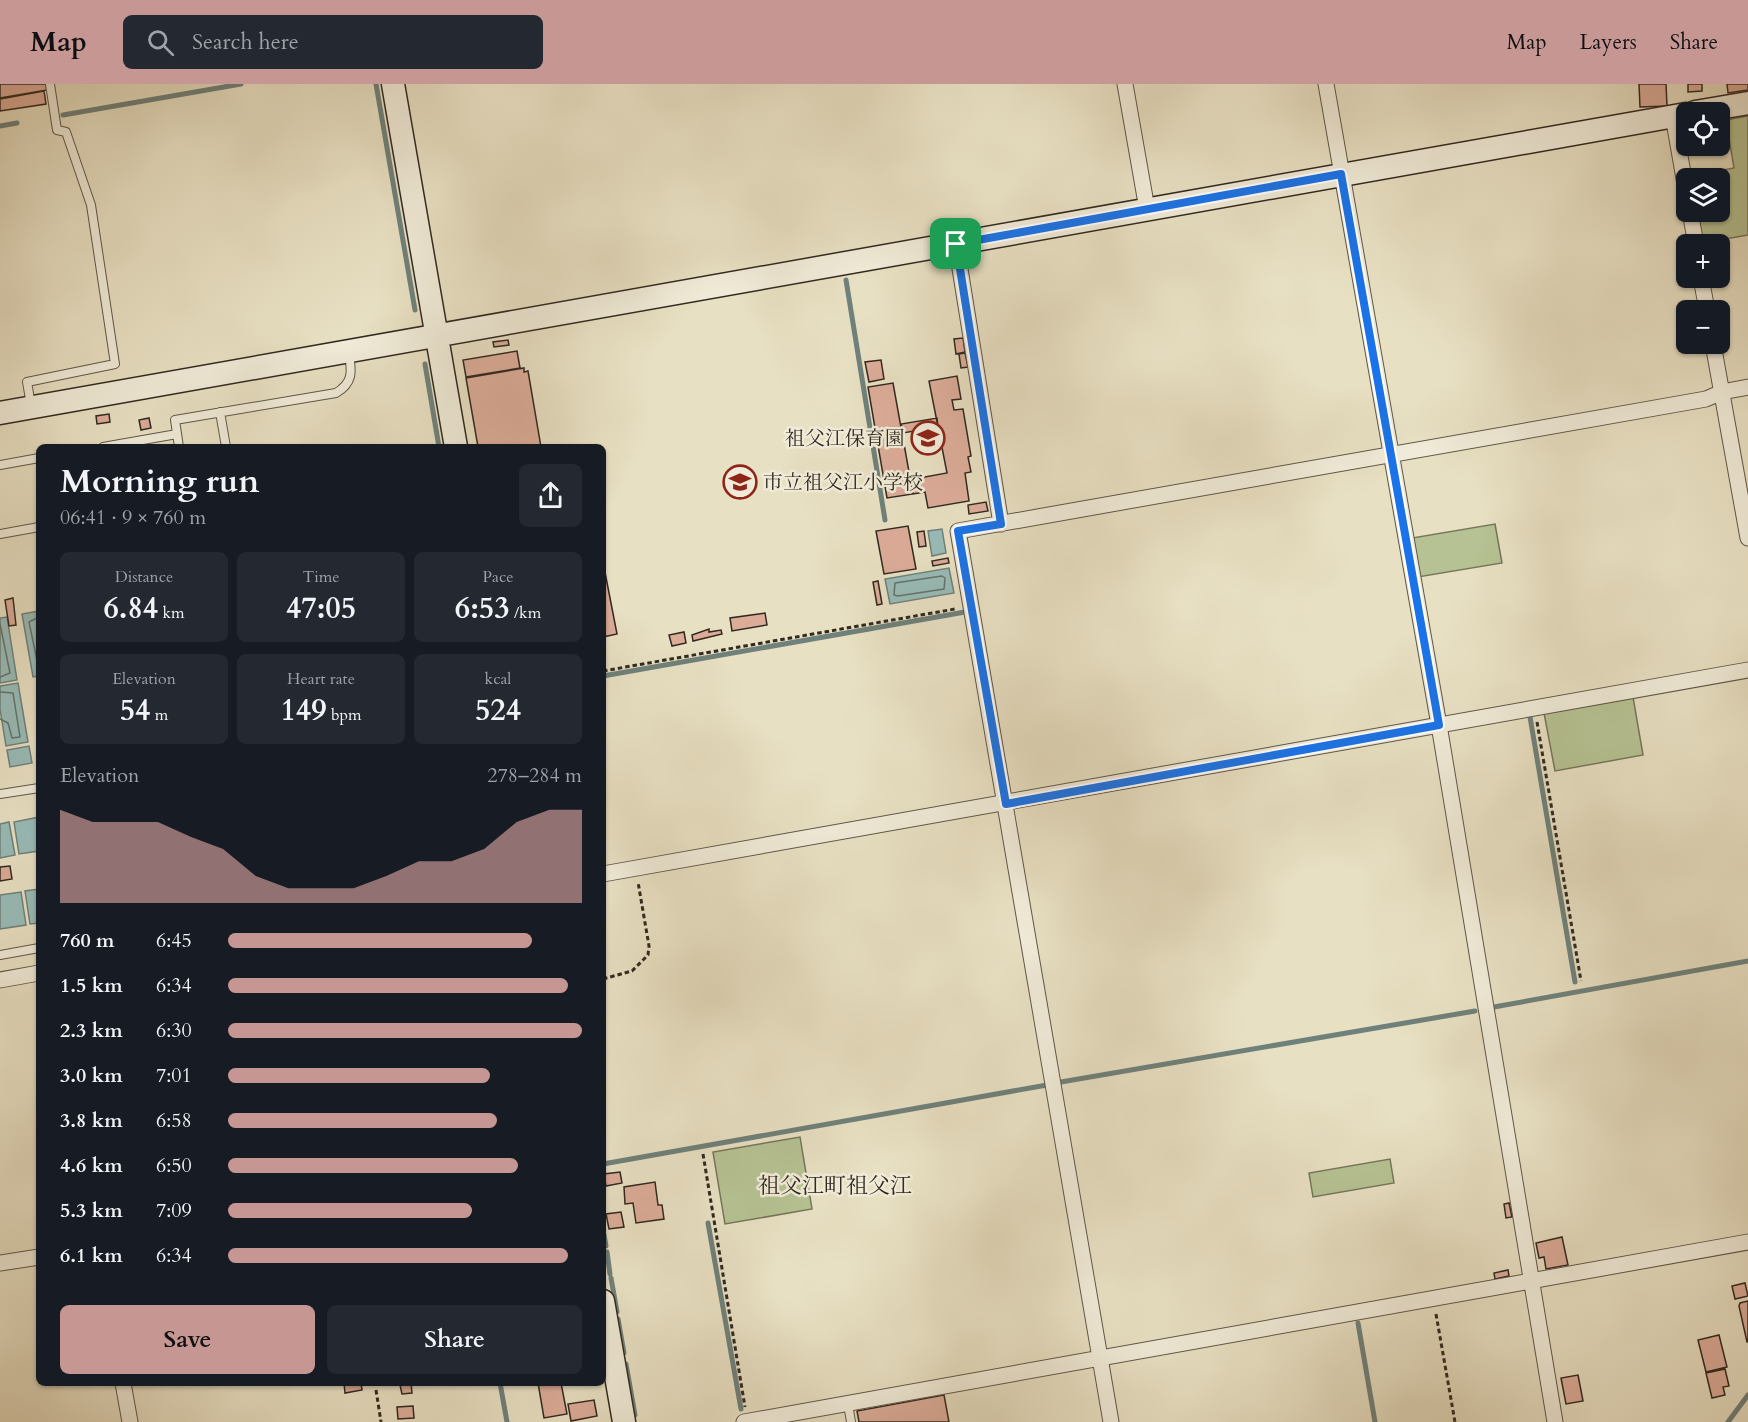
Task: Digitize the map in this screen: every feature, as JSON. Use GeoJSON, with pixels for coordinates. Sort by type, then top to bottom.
{"type":"FeatureCollection","features":[{"type":"Feature","properties":{"kind":"street"},"geometry":{"type":"LineString","coordinates":[[393,84],[455,444]]}},
{"type":"Feature","properties":{"kind":"street"},"geometry":{"type":"LineString","coordinates":[[1125,84],[1147,209]]}},
{"type":"Feature","properties":{"kind":"street"},"geometry":{"type":"LineString","coordinates":[[1326,84],[1439,725],[1555,1422]]}},
{"type":"Feature","properties":{"kind":"street"},"geometry":{"type":"LineString","coordinates":[[1730,106],[1748,103]]}},
{"type":"Feature","properties":{"kind":"street"},"geometry":{"type":"LineString","coordinates":[[0,413],[1676,116]]}},
{"type":"Feature","properties":{"kind":"street"},"geometry":{"type":"LineString","coordinates":[[956,244],[1001,524]]}},
{"type":"Feature","properties":{"kind":"street"},"geometry":{"type":"LineString","coordinates":[[1715,354],[1748,538]]}},
{"type":"Feature","properties":{"kind":"street"},"geometry":{"type":"LineString","coordinates":[[1111,1422],[958,531],[1706,399],[1722,392],[1748,387]]}},
{"type":"Feature","properties":{"kind":"street"},"geometry":{"type":"LineString","coordinates":[[606,874],[1748,670]]}},
{"type":"Feature","properties":{"kind":"street"},"geometry":{"type":"LineString","coordinates":[[0,980],[36,974]]}},
{"type":"Feature","properties":{"kind":"street"},"geometry":{"type":"LineString","coordinates":[[746,1422],[1748,1242]]}},
{"type":"Feature","properties":{"kind":"street"},"geometry":{"type":"LineString","coordinates":[[0,1263],[36,1257]]}},
{"type":"Feature","properties":{"kind":"street"},"geometry":{"type":"LineString","coordinates":[[606,1317],[624,1422]]}},
{"type":"Feature","properties":{"kind":"street"},"geometry":{"type":"LineString","coordinates":[[124,1386],[130,1422]]}},
{"type":"Feature","properties":{"kind":"lane"},"geometry":{"type":"LineString","coordinates":[[32,408],[27,382],[115,364],[91,205],[66,132],[57,130],[50,84]]}},
{"type":"Feature","properties":{"kind":"lane"},"geometry":{"type":"LineString","coordinates":[[179,444],[175,420],[336,393],[347,386],[352,373],[349,352]]}},
{"type":"Feature","properties":{"kind":"lane"},"geometry":{"type":"LineString","coordinates":[[220,412],[225,444]]}},
{"type":"Feature","properties":{"kind":"lane"},"geometry":{"type":"LineString","coordinates":[[120,444],[177,434]]}},
{"type":"Feature","properties":{"kind":"lane"},"geometry":{"type":"LineString","coordinates":[[0,465],[36,459]]}},
{"type":"Feature","properties":{"kind":"lane"},"geometry":{"type":"LineString","coordinates":[[0,534],[36,528]]}},
{"type":"Feature","properties":{"kind":"lane"},"geometry":{"type":"LineString","coordinates":[[0,794],[36,788]]}},
{"type":"Feature","properties":{"kind":"lane"},"geometry":{"type":"LineString","coordinates":[[0,955],[36,949]]}},
{"type":"Feature","properties":{"kind":"lane"},"geometry":{"type":"LineString","coordinates":[[848,1404],[851,1422]]}},
{"type":"Feature","properties":{"kind":"path"},"geometry":{"type":"LineString","coordinates":[[606,670],[972,606]]}},
{"type":"Feature","properties":{"kind":"path"},"geometry":{"type":"LineString","coordinates":[[1535,708],[1581,981]]}},
{"type":"Feature","properties":{"kind":"path"},"geometry":{"type":"LineString","coordinates":[[606,978],[632,971],[648,955],[649,946],[635,869]]}},
{"type":"Feature","properties":{"kind":"path"},"geometry":{"type":"LineString","coordinates":[[703,1154],[746,1422]]}},
{"type":"Feature","properties":{"kind":"path"},"geometry":{"type":"LineString","coordinates":[[1433,1299],[1455,1422]]}},
{"type":"Feature","properties":{"kind":"path"},"geometry":{"type":"LineString","coordinates":[[376,1390],[381,1422]]}},
{"type":"Feature","properties":{"kind":"green space"},"geometry":{"type":"Polygon","coordinates":[[[1748,116],[1748,235],[1730,238],[1730,234],[1702,234],[1700,222],[1730,222],[1730,169],[1734,168],[1730,144],[1730,119],[1748,116]]]}},
{"type":"Feature","properties":{"kind":"green space"},"geometry":{"type":"Polygon","coordinates":[[[1495,524],[1502,563],[1418,577],[1412,538],[1495,524]]]}},
{"type":"Feature","properties":{"kind":"green space"},"geometry":{"type":"Polygon","coordinates":[[[1633,697],[1643,755],[1555,771],[1544,713],[1633,697]]]}},
{"type":"Feature","properties":{"kind":"green space"},"geometry":{"type":"Polygon","coordinates":[[[800,1137],[812,1209],[725,1224],[713,1152],[800,1137]]]}},
{"type":"Feature","properties":{"kind":"green space"},"geometry":{"type":"Polygon","coordinates":[[[1390,1159],[1394,1183],[1313,1197],[1309,1173],[1390,1159]]]}},
{"type":"Feature","properties":{"kind":"water"},"geometry":{"type":"Polygon","coordinates":[[[942,529],[946,553],[932,556],[928,531],[942,529]]]}},
{"type":"Feature","properties":{"kind":"water"},"geometry":{"type":"Polygon","coordinates":[[[949,568],[954,593],[890,604],[885,579],[949,568]]]}},
{"type":"Feature","properties":{"kind":"water"},"geometry":{"type":"Polygon","coordinates":[[[36,612],[36,676],[33,677],[22,614],[36,612]]]}},
{"type":"Feature","properties":{"kind":"water"},"geometry":{"type":"Polygon","coordinates":[[[7,617],[17,680],[0,683],[0,618],[7,617]]]}},
{"type":"Feature","properties":{"kind":"water"},"geometry":{"type":"Polygon","coordinates":[[[18,683],[28,742],[6,746],[0,709],[0,686],[18,683]]]}},
{"type":"Feature","properties":{"kind":"water"},"geometry":{"type":"Polygon","coordinates":[[[29,746],[32,763],[10,767],[7,750],[29,746]]]}},
{"type":"Feature","properties":{"kind":"water"},"geometry":{"type":"Polygon","coordinates":[[[36,818],[36,851],[19,854],[14,822],[36,818]]]}},
{"type":"Feature","properties":{"kind":"water"},"geometry":{"type":"Polygon","coordinates":[[[9,822],[15,855],[0,858],[0,824],[9,822]]]}},
{"type":"Feature","properties":{"kind":"water"},"geometry":{"type":"Polygon","coordinates":[[[36,889],[36,923],[30,924],[25,891],[36,889]]]}},
{"type":"Feature","properties":{"kind":"water"},"geometry":{"type":"Polygon","coordinates":[[[21,892],[26,925],[0,929],[0,895],[21,892]]]}},
{"type":"Feature","properties":{"kind":"building"},"geometry":{"type":"Polygon","coordinates":[[[0,84],[46,84],[47,90],[0,98],[0,84]]]}},
{"type":"Feature","properties":{"kind":"building"},"geometry":{"type":"Polygon","coordinates":[[[1639,84],[1666,84],[1667,106],[1640,107],[1639,84]]]}},
{"type":"Feature","properties":{"kind":"building"},"geometry":{"type":"Polygon","coordinates":[[[1688,84],[1702,84],[1702,91],[1688,92],[1688,84]]]}},
{"type":"Feature","properties":{"kind":"building"},"geometry":{"type":"Polygon","coordinates":[[[1727,84],[1748,84],[1748,90],[1728,93],[1727,84]]]}},
{"type":"Feature","properties":{"kind":"building"},"geometry":{"type":"Polygon","coordinates":[[[44,91],[46,104],[0,111],[0,99],[44,91]]]}},
{"type":"Feature","properties":{"kind":"building"},"geometry":{"type":"Polygon","coordinates":[[[963,338],[965,352],[956,354],[954,339],[963,338]]]}},
{"type":"Feature","properties":{"kind":"building"},"geometry":{"type":"Polygon","coordinates":[[[508,340],[509,345],[494,347],[493,342],[508,340]]]}},
{"type":"Feature","properties":{"kind":"building"},"geometry":{"type":"Polygon","coordinates":[[[517,351],[520,368],[466,377],[463,360],[517,351]]]}},
{"type":"Feature","properties":{"kind":"building"},"geometry":{"type":"Polygon","coordinates":[[[965,353],[968,367],[961,368],[959,354],[965,353]]]}},
{"type":"Feature","properties":{"kind":"building"},"geometry":{"type":"Polygon","coordinates":[[[881,360],[884,379],[869,382],[865,362],[881,360]]]}},
{"type":"Feature","properties":{"kind":"building"},"geometry":{"type":"Polygon","coordinates":[[[524,368],[524,372],[528,371],[540,444],[477,444],[466,378],[524,368]]]}},
{"type":"Feature","properties":{"kind":"building"},"geometry":{"type":"Polygon","coordinates":[[[957,376],[961,399],[952,400],[954,410],[963,409],[971,456],[968,457],[971,472],[965,473],[969,501],[928,508],[925,492],[913,494],[911,483],[920,481],[919,478],[947,473],[929,381],[957,376]]]}},
{"type":"Feature","properties":{"kind":"building"},"geometry":{"type":"Polygon","coordinates":[[[893,383],[913,494],[887,498],[868,387],[893,383]]]}},
{"type":"Feature","properties":{"kind":"building"},"geometry":{"type":"Polygon","coordinates":[[[109,414],[110,422],[97,424],[96,416],[109,414]]]}},
{"type":"Feature","properties":{"kind":"building"},"geometry":{"type":"Polygon","coordinates":[[[149,418],[151,428],[141,430],[139,420],[149,418]]]}},
{"type":"Feature","properties":{"kind":"building"},"geometry":{"type":"Polygon","coordinates":[[[937,418],[938,427],[903,433],[901,424],[937,418]]]}},
{"type":"Feature","properties":{"kind":"building"},"geometry":{"type":"Polygon","coordinates":[[[986,502],[988,511],[969,514],[968,505],[986,502]]]}},
{"type":"Feature","properties":{"kind":"building"},"geometry":{"type":"Polygon","coordinates":[[[908,526],[916,569],[884,574],[876,531],[908,526]]]}},
{"type":"Feature","properties":{"kind":"building"},"geometry":{"type":"Polygon","coordinates":[[[924,531],[926,546],[919,547],[917,532],[924,531]]]}},
{"type":"Feature","properties":{"kind":"building"},"geometry":{"type":"Polygon","coordinates":[[[948,558],[949,563],[933,566],[932,561],[948,558]]]}},
{"type":"Feature","properties":{"kind":"building"},"geometry":{"type":"Polygon","coordinates":[[[606,577],[617,634],[606,636],[606,577]]]}},
{"type":"Feature","properties":{"kind":"building"},"geometry":{"type":"Polygon","coordinates":[[[878,581],[882,604],[877,605],[873,582],[878,581]]]}},
{"type":"Feature","properties":{"kind":"building"},"geometry":{"type":"Polygon","coordinates":[[[13,598],[16,625],[9,626],[5,600],[13,598]]]}},
{"type":"Feature","properties":{"kind":"building"},"geometry":{"type":"Polygon","coordinates":[[[765,613],[767,625],[732,631],[730,618],[765,613]]]}},
{"type":"Feature","properties":{"kind":"building"},"geometry":{"type":"Polygon","coordinates":[[[709,629],[709,632],[721,630],[722,634],[693,641],[692,635],[709,629]]]}},
{"type":"Feature","properties":{"kind":"building"},"geometry":{"type":"Polygon","coordinates":[[[684,632],[686,643],[672,646],[669,635],[684,632]]]}},
{"type":"Feature","properties":{"kind":"building"},"geometry":{"type":"Polygon","coordinates":[[[10,866],[12,879],[0,881],[0,867],[10,866]]]}},
{"type":"Feature","properties":{"kind":"building"},"geometry":{"type":"Polygon","coordinates":[[[620,1172],[622,1183],[606,1186],[606,1174],[620,1172]]]}},
{"type":"Feature","properties":{"kind":"building"},"geometry":{"type":"Polygon","coordinates":[[[655,1182],[658,1205],[662,1205],[664,1219],[636,1223],[633,1203],[625,1204],[624,1187],[655,1182]]]}},
{"type":"Feature","properties":{"kind":"building"},"geometry":{"type":"Polygon","coordinates":[[[1509,1203],[1512,1217],[1506,1218],[1504,1204],[1509,1203]]]}},
{"type":"Feature","properties":{"kind":"building"},"geometry":{"type":"Polygon","coordinates":[[[621,1212],[624,1227],[609,1229],[606,1214],[621,1212]]]}},
{"type":"Feature","properties":{"kind":"building"},"geometry":{"type":"Polygon","coordinates":[[[1562,1237],[1568,1265],[1546,1269],[1544,1257],[1539,1258],[1536,1243],[1562,1237]]]}},
{"type":"Feature","properties":{"kind":"building"},"geometry":{"type":"Polygon","coordinates":[[[1508,1270],[1509,1276],[1495,1279],[1494,1273],[1508,1270]]]}},
{"type":"Feature","properties":{"kind":"building"},"geometry":{"type":"Polygon","coordinates":[[[1745,1283],[1748,1296],[1735,1299],[1732,1286],[1745,1283]]]}},
{"type":"Feature","properties":{"kind":"building"},"geometry":{"type":"Polygon","coordinates":[[[1748,1301],[1747,1342],[1739,1306],[1740,1303],[1748,1301]]]}},
{"type":"Feature","properties":{"kind":"building"},"geometry":{"type":"Polygon","coordinates":[[[1719,1335],[1727,1367],[1706,1372],[1698,1340],[1719,1335]]]}},
{"type":"Feature","properties":{"kind":"building"},"geometry":{"type":"Polygon","coordinates":[[[1725,1369],[1729,1386],[1723,1387],[1725,1395],[1712,1398],[1706,1373],[1725,1369]]]}},
{"type":"Feature","properties":{"kind":"building"},"geometry":{"type":"Polygon","coordinates":[[[1578,1375],[1583,1401],[1566,1404],[1561,1378],[1578,1375]]]}},
{"type":"Feature","properties":{"kind":"building"},"geometry":{"type":"Polygon","coordinates":[[[344,1386],[361,1386],[362,1390],[345,1393],[344,1386]]]}},
{"type":"Feature","properties":{"kind":"building"},"geometry":{"type":"Polygon","coordinates":[[[400,1386],[411,1386],[412,1393],[402,1394],[400,1386]]]}},
{"type":"Feature","properties":{"kind":"building"},"geometry":{"type":"Polygon","coordinates":[[[539,1386],[562,1386],[567,1414],[544,1418],[539,1386]]]}},
{"type":"Feature","properties":{"kind":"building"},"geometry":{"type":"Polygon","coordinates":[[[944,1395],[949,1422],[859,1422],[857,1411],[944,1395]]]}},
{"type":"Feature","properties":{"kind":"building"},"geometry":{"type":"Polygon","coordinates":[[[594,1400],[597,1416],[571,1421],[568,1404],[594,1400]]]}},
{"type":"Feature","properties":{"kind":"building"},"geometry":{"type":"Polygon","coordinates":[[[413,1406],[414,1418],[398,1419],[397,1407],[413,1406]]]}},
{"type":"Feature","properties":{"kind":"waterway"},"geometry":{"type":"LineString","coordinates":[[63,115],[241,84]]}},
{"type":"Feature","properties":{"kind":"waterway"},"geometry":{"type":"LineString","coordinates":[[376,84],[415,310]]}},
{"type":"Feature","properties":{"kind":"waterway"},"geometry":{"type":"LineString","coordinates":[[0,126],[17,123]]}},
{"type":"Feature","properties":{"kind":"waterway"},"geometry":{"type":"LineString","coordinates":[[846,280],[885,520]]}},
{"type":"Feature","properties":{"kind":"waterway"},"geometry":{"type":"LineString","coordinates":[[425,364],[438,444]]}},
{"type":"Feature","properties":{"kind":"waterway"},"geometry":{"type":"LineString","coordinates":[[606,675],[965,612]]}},
{"type":"Feature","properties":{"kind":"waterway"},"geometry":{"type":"LineString","coordinates":[[1530,717],[1575,982]]}},
{"type":"Feature","properties":{"kind":"waterway"},"geometry":{"type":"LineString","coordinates":[[1494,1007],[1748,961]]}},
{"type":"Feature","properties":{"kind":"waterway"},"geometry":{"type":"LineString","coordinates":[[1061,1082],[1475,1011]]}},
{"type":"Feature","properties":{"kind":"waterway"},"geometry":{"type":"LineString","coordinates":[[606,1163],[1047,1085]]}},
{"type":"Feature","properties":{"kind":"waterway"},"geometry":{"type":"LineString","coordinates":[[708,1223],[741,1409]]}},
{"type":"Feature","properties":{"kind":"waterway"},"geometry":{"type":"LineString","coordinates":[[607,1252],[610,1274]]}},
{"type":"Feature","properties":{"kind":"waterway"},"geometry":{"type":"LineString","coordinates":[[611,1278],[617,1312]]}},
{"type":"Feature","properties":{"kind":"waterway"},"geometry":{"type":"LineString","coordinates":[[618,1319],[624,1353]]}},
{"type":"Feature","properties":{"kind":"waterway"},"geometry":{"type":"LineString","coordinates":[[1358,1323],[1375,1422]]}},
{"type":"Feature","properties":{"kind":"waterway"},"geometry":{"type":"LineString","coordinates":[[626,1364],[635,1415]]}},
{"type":"Feature","properties":{"kind":"waterway"},"geometry":{"type":"LineString","coordinates":[[501,1386],[507,1422]]}},
{"type":"Feature","properties":{"kind":"waterway"},"geometry":{"type":"LineString","coordinates":[[1728,1422],[1748,1395]]}},
{"type":"Feature","properties":{"kind":"place","name":"祖父江保育園"},"geometry":{"type":"Point","coordinates":[928,438]}},
{"type":"Feature","properties":{"kind":"place","name":"市立祖父江小学校"},"geometry":{"type":"Point","coordinates":[740,482]}},
{"type":"Feature","properties":{"kind":"district","name":"祖父江町祖父江"},"geometry":{"type":"Point","coordinates":[835,1186]}},
{"type":"Feature","properties":{"kind":"route"},"geometry":{"type":"LineString","coordinates":[[1341,174],[1439,725],[1006,804],[958,531],[1001,524],[956,244],[1341,174]]}}]}
